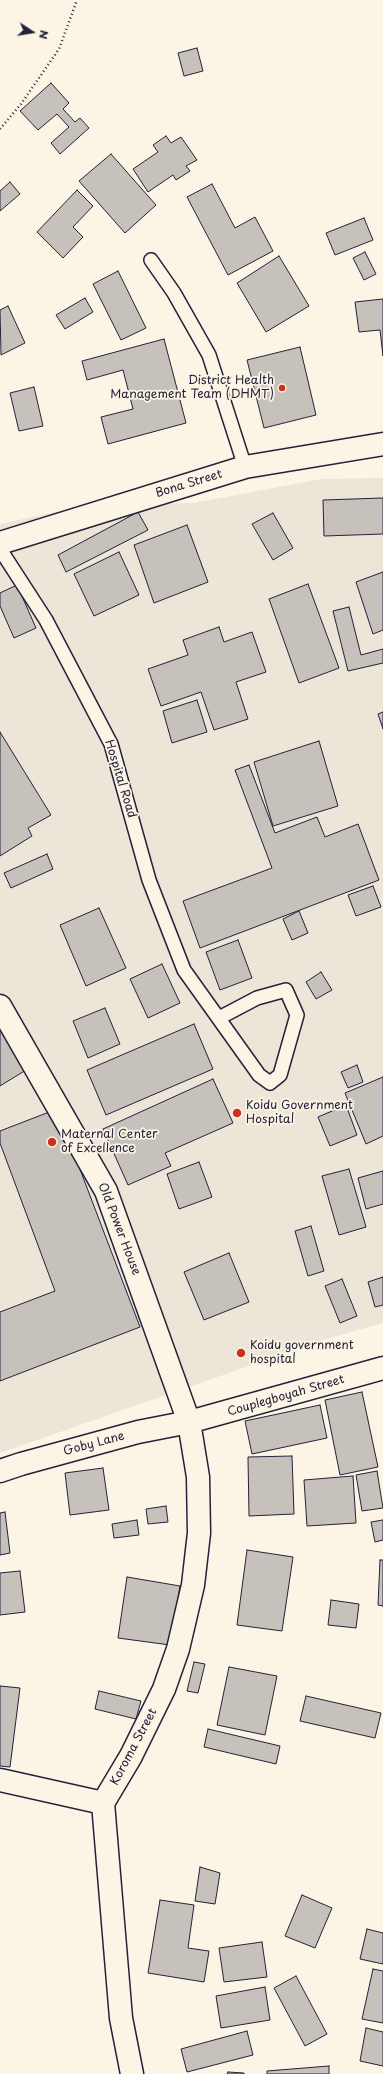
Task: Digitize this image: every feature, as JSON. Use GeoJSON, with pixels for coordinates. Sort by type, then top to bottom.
{"type":"FeatureCollection","features":[{"type":"Feature","properties":{"kind":"street","name":"Bona Street"},"geometry":{"type":"LineString","coordinates":[[0,542],[245,468],[383,444]]}},
{"type":"Feature","properties":{"kind":"street","name":"Old Power House"},"geometry":{"type":"LineString","coordinates":[[0,1006],[106,1191],[189,1422]]}},
{"type":"Feature","properties":{"kind":"street","name":"Couplegboyah Street"},"geometry":{"type":"LineString","coordinates":[[189,1422],[383,1368]]}},
{"type":"Feature","properties":{"kind":"street","name":"Goby Lane"},"geometry":{"type":"LineString","coordinates":[[0,1471],[20,1464],[138,1432],[189,1422]]}},
{"type":"Feature","properties":{"kind":"street","name":"Koroma Street"},"geometry":{"type":"LineString","coordinates":[[103,1803],[131,1756],[164,1689],[178,1649],[193,1585],[199,1533],[198,1478],[189,1422]]}},
{"type":"Feature","properties":{"kind":"street"},"geometry":{"type":"LineString","coordinates":[[0,1780],[103,1803],[121,2018],[132,2074]]}},
{"type":"Feature","properties":{"kind":"lane"},"geometry":{"type":"LineString","coordinates":[[151,260],[174,293],[208,355],[245,468]]}},
{"type":"Feature","properties":{"kind":"lane","name":"Hospital Road"},"geometry":{"type":"LineString","coordinates":[[0,549],[46,620],[111,744],[149,880],[184,970],[259,1075],[270,1082],[280,1075],[297,1015],[286,990],[257,998],[219,1018]]}},
{"type":"Feature","properties":{"kind":"path"},"geometry":{"type":"LineString","coordinates":[[0,129],[21,104],[59,49],[77,0]]}},
{"type":"Feature","properties":{"kind":"shaded area","name":"Koidu Government Hospital"},"geometry":{"type":"Polygon","coordinates":[[[383,478],[383,1323],[323,1340],[0,1453],[0,524],[88,505],[194,503],[321,479],[383,478]]]}},
{"type":"Feature","properties":{"kind":"building"},"geometry":{"type":"Polygon","coordinates":[[[197,48],[203,71],[184,76],[178,53],[197,48]]]}},
{"type":"Feature","properties":{"kind":"building"},"geometry":{"type":"Polygon","coordinates":[[[51,83],[69,103],[63,109],[75,122],[80,118],[89,128],[60,154],[51,143],[69,127],[57,114],[38,130],[20,111],[51,83]]]}},
{"type":"Feature","properties":{"kind":"building"},"geometry":{"type":"Polygon","coordinates":[[[166,136],[171,143],[181,137],[197,160],[186,166],[190,171],[176,180],[173,175],[148,192],[133,169],[158,152],[153,145],[166,136]]]}},
{"type":"Feature","properties":{"kind":"building"},"geometry":{"type":"Polygon","coordinates":[[[111,154],[156,205],[125,233],[79,181],[111,154]]]}},
{"type":"Feature","properties":{"kind":"building"},"geometry":{"type":"Polygon","coordinates":[[[10,182],[20,194],[0,211],[0,191],[10,182]]]}},
{"type":"Feature","properties":{"kind":"building"},"geometry":{"type":"Polygon","coordinates":[[[212,184],[235,228],[255,217],[273,251],[228,275],[187,197],[212,184]]]}},
{"type":"Feature","properties":{"kind":"building"},"geometry":{"type":"Polygon","coordinates":[[[77,190],[93,206],[73,227],[83,237],[63,258],[37,232],[77,190]]]}},
{"type":"Feature","properties":{"kind":"building"},"geometry":{"type":"Polygon","coordinates":[[[364,218],[373,240],[335,255],[326,233],[364,218]]]}},
{"type":"Feature","properties":{"kind":"building"},"geometry":{"type":"Polygon","coordinates":[[[365,252],[376,274],[364,280],[353,258],[365,252]]]}},
{"type":"Feature","properties":{"kind":"building"},"geometry":{"type":"Polygon","coordinates":[[[279,256],[309,306],[266,332],[237,283],[279,256]]]}},
{"type":"Feature","properties":{"kind":"building"},"geometry":{"type":"Polygon","coordinates":[[[118,271],[146,328],[121,340],[93,284],[118,271]]]}},
{"type":"Feature","properties":{"kind":"building"},"geometry":{"type":"Polygon","coordinates":[[[85,298],[93,312],[65,329],[56,315],[85,298]]]}},
{"type":"Feature","properties":{"kind":"building"},"geometry":{"type":"Polygon","coordinates":[[[383,299],[383,356],[380,330],[359,332],[355,302],[383,299]]]}},
{"type":"Feature","properties":{"kind":"building"},"geometry":{"type":"Polygon","coordinates":[[[8,306],[25,343],[1,355],[0,310],[8,306]]]}},
{"type":"Feature","properties":{"kind":"building"},"geometry":{"type":"Polygon","coordinates":[[[164,339],[186,423],[108,444],[101,417],[133,409],[123,370],[87,380],[82,361],[164,339]]]}},
{"type":"Feature","properties":{"kind":"building","name":"District Health Management Team (DHMT)"},"geometry":{"type":"Polygon","coordinates":[[[300,347],[316,415],[264,428],[247,360],[300,347]]]}},
{"type":"Feature","properties":{"kind":"building"},"geometry":{"type":"Polygon","coordinates":[[[34,387],[43,426],[19,431],[10,393],[34,387]]]}},
{"type":"Feature","properties":{"kind":"building"},"geometry":{"type":"Polygon","coordinates":[[[383,498],[383,534],[324,536],[323,500],[383,498]]]}},
{"type":"Feature","properties":{"kind":"building"},"geometry":{"type":"Polygon","coordinates":[[[138,512],[148,530],[66,572],[58,555],[138,512]]]}},
{"type":"Feature","properties":{"kind":"building"},"geometry":{"type":"Polygon","coordinates":[[[273,513],[293,548],[273,560],[252,524],[273,513]]]}},
{"type":"Feature","properties":{"kind":"building"},"geometry":{"type":"Polygon","coordinates":[[[187,525],[208,582],[154,603],[134,545],[187,525]]]}},
{"type":"Feature","properties":{"kind":"building"},"geometry":{"type":"Polygon","coordinates":[[[119,552],[139,595],[94,616],[74,574],[119,552]]]}},
{"type":"Feature","properties":{"kind":"building"},"geometry":{"type":"Polygon","coordinates":[[[383,572],[383,630],[373,634],[356,582],[383,572]]]}},
{"type":"Feature","properties":{"kind":"building"},"geometry":{"type":"Polygon","coordinates":[[[308,584],[339,668],[299,683],[269,599],[308,584]]]}},
{"type":"Feature","properties":{"kind":"building"},"geometry":{"type":"Polygon","coordinates":[[[17,585],[36,628],[14,638],[0,606],[0,593],[17,585]]]}},
{"type":"Feature","properties":{"kind":"building"},"geometry":{"type":"Polygon","coordinates":[[[349,607],[361,655],[383,649],[383,663],[348,671],[333,611],[349,607]]]}},
{"type":"Feature","properties":{"kind":"building"},"geometry":{"type":"Polygon","coordinates":[[[219,627],[224,642],[252,632],[266,672],[236,682],[248,719],[214,730],[201,692],[161,706],[148,669],[188,655],[183,640],[219,627]]]}},
{"type":"Feature","properties":{"kind":"building"},"geometry":{"type":"Polygon","coordinates":[[[197,700],[207,732],[172,743],[163,711],[197,700]]]}},
{"type":"Feature","properties":{"kind":"building"},"geometry":{"type":"Polygon","coordinates":[[[383,712],[383,729],[378,714],[383,712]]]}},
{"type":"Feature","properties":{"kind":"building"},"geometry":{"type":"Polygon","coordinates":[[[0,732],[51,815],[28,828],[32,836],[0,856],[0,732]]]}},
{"type":"Feature","properties":{"kind":"building"},"geometry":{"type":"Polygon","coordinates":[[[319,741],[338,806],[273,826],[254,762],[319,741]]]}},
{"type":"Feature","properties":{"kind":"building"},"geometry":{"type":"Polygon","coordinates":[[[249,765],[275,833],[317,817],[325,837],[358,824],[379,880],[200,948],[183,901],[272,868],[235,770],[249,765]]]}},
{"type":"Feature","properties":{"kind":"building"},"geometry":{"type":"Polygon","coordinates":[[[47,854],[53,869],[11,888],[4,873],[47,854]]]}},
{"type":"Feature","properties":{"kind":"building"},"geometry":{"type":"Polygon","coordinates":[[[373,886],[381,907],[356,916],[348,895],[373,886]]]}},
{"type":"Feature","properties":{"kind":"building"},"geometry":{"type":"Polygon","coordinates":[[[99,908],[126,968],[86,986],[60,925],[99,908]]]}},
{"type":"Feature","properties":{"kind":"building"},"geometry":{"type":"Polygon","coordinates":[[[299,911],[308,933],[292,940],[283,919],[299,911]]]}},
{"type":"Feature","properties":{"kind":"building"},"geometry":{"type":"Polygon","coordinates":[[[238,940],[252,978],[220,990],[206,952],[238,940]]]}},
{"type":"Feature","properties":{"kind":"building"},"geometry":{"type":"Polygon","coordinates":[[[162,964],[180,1003],[148,1018],[130,979],[162,964]]]}},
{"type":"Feature","properties":{"kind":"building"},"geometry":{"type":"Polygon","coordinates":[[[321,972],[332,990],[316,999],[306,982],[321,972]]]}},
{"type":"Feature","properties":{"kind":"building"},"geometry":{"type":"Polygon","coordinates":[[[105,1008],[120,1044],[88,1058],[73,1021],[105,1008]]]}},
{"type":"Feature","properties":{"kind":"building"},"geometry":{"type":"Polygon","coordinates":[[[194,1024],[213,1069],[106,1115],[87,1070],[194,1024]]]}},
{"type":"Feature","properties":{"kind":"building"},"geometry":{"type":"Polygon","coordinates":[[[0,1027],[26,1070],[0,1086],[0,1027]]]}},
{"type":"Feature","properties":{"kind":"building"},"geometry":{"type":"Polygon","coordinates":[[[357,1065],[363,1082],[348,1088],[341,1072],[357,1065]]]}},
{"type":"Feature","properties":{"kind":"building"},"geometry":{"type":"Polygon","coordinates":[[[383,1077],[383,1136],[366,1144],[345,1093],[383,1077]]]}},
{"type":"Feature","properties":{"kind":"building"},"geometry":{"type":"Polygon","coordinates":[[[213,1079],[233,1123],[165,1153],[171,1166],[128,1185],[103,1129],[213,1079]]]}},
{"type":"Feature","properties":{"kind":"building"},"geometry":{"type":"Polygon","coordinates":[[[346,1105],[357,1135],[330,1146],[318,1117],[346,1105]]]}},
{"type":"Feature","properties":{"kind":"building"},"geometry":{"type":"Polygon","coordinates":[[[57,1109],[140,1327],[0,1381],[0,1312],[55,1291],[0,1143],[0,1131],[57,1109]]]}},
{"type":"Feature","properties":{"kind":"building"},"geometry":{"type":"Polygon","coordinates":[[[199,1162],[212,1197],[179,1209],[167,1174],[199,1162]]]}},
{"type":"Feature","properties":{"kind":"building"},"geometry":{"type":"Polygon","coordinates":[[[349,1169],[366,1227],[339,1235],[322,1176],[349,1169]]]}},
{"type":"Feature","properties":{"kind":"building"},"geometry":{"type":"Polygon","coordinates":[[[383,1171],[383,1204],[366,1209],[358,1178],[383,1171]]]}},
{"type":"Feature","properties":{"kind":"building"},"geometry":{"type":"Polygon","coordinates":[[[311,1226],[324,1271],[308,1276],[295,1231],[311,1226]]]}},
{"type":"Feature","properties":{"kind":"building"},"geometry":{"type":"Polygon","coordinates":[[[229,1253],[249,1302],[204,1320],[184,1272],[229,1253]]]}},
{"type":"Feature","properties":{"kind":"building"},"geometry":{"type":"Polygon","coordinates":[[[383,1277],[383,1305],[375,1307],[368,1282],[383,1277]]]}},
{"type":"Feature","properties":{"kind":"building"},"geometry":{"type":"Polygon","coordinates":[[[342,1279],[357,1316],[340,1323],[325,1286],[342,1279]]]}},
{"type":"Feature","properties":{"kind":"building"},"geometry":{"type":"Polygon","coordinates":[[[362,1392],[378,1467],[340,1475],[325,1400],[362,1392]]]}},
{"type":"Feature","properties":{"kind":"building"},"geometry":{"type":"Polygon","coordinates":[[[320,1405],[327,1438],[252,1454],[245,1421],[320,1405]]]}},
{"type":"Feature","properties":{"kind":"building"},"geometry":{"type":"Polygon","coordinates":[[[292,1456],[294,1514],[249,1516],[248,1457],[292,1456]]]}},
{"type":"Feature","properties":{"kind":"building"},"geometry":{"type":"Polygon","coordinates":[[[103,1468],[109,1510],[70,1515],[65,1473],[103,1468]]]}},
{"type":"Feature","properties":{"kind":"building"},"geometry":{"type":"Polygon","coordinates":[[[377,1471],[383,1508],[362,1511],[356,1475],[377,1471]]]}},
{"type":"Feature","properties":{"kind":"building"},"geometry":{"type":"Polygon","coordinates":[[[353,1476],[356,1523],[307,1526],[304,1480],[353,1476]]]}},
{"type":"Feature","properties":{"kind":"building"},"geometry":{"type":"Polygon","coordinates":[[[166,1506],[168,1522],[148,1524],[146,1509],[166,1506]]]}},
{"type":"Feature","properties":{"kind":"building"},"geometry":{"type":"Polygon","coordinates":[[[5,1512],[10,1553],[0,1555],[0,1513],[5,1512]]]}},
{"type":"Feature","properties":{"kind":"building"},"geometry":{"type":"Polygon","coordinates":[[[137,1520],[139,1535],[114,1538],[112,1524],[137,1520]]]}},
{"type":"Feature","properties":{"kind":"building"},"geometry":{"type":"Polygon","coordinates":[[[383,1520],[383,1540],[375,1542],[371,1522],[383,1520]]]}},
{"type":"Feature","properties":{"kind":"building"},"geometry":{"type":"Polygon","coordinates":[[[247,1550],[293,1557],[282,1631],[237,1625],[247,1550]]]}},
{"type":"Feature","properties":{"kind":"building"},"geometry":{"type":"Polygon","coordinates":[[[380,1560],[383,1560],[383,1606],[378,1605],[380,1560]]]}},
{"type":"Feature","properties":{"kind":"building"},"geometry":{"type":"Polygon","coordinates":[[[20,1571],[25,1612],[0,1615],[0,1573],[20,1571]]]}},
{"type":"Feature","properties":{"kind":"building"},"geometry":{"type":"Polygon","coordinates":[[[127,1577],[180,1586],[170,1645],[118,1638],[127,1577]]]}},
{"type":"Feature","properties":{"kind":"building"},"geometry":{"type":"Polygon","coordinates":[[[331,1600],[359,1604],[356,1628],[328,1625],[331,1600]]]}},
{"type":"Feature","properties":{"kind":"building"},"geometry":{"type":"Polygon","coordinates":[[[194,1662],[205,1664],[198,1693],[187,1691],[194,1662]]]}},
{"type":"Feature","properties":{"kind":"building"},"geometry":{"type":"Polygon","coordinates":[[[229,1667],[277,1676],[265,1735],[217,1725],[229,1667]]]}},
{"type":"Feature","properties":{"kind":"building"},"geometry":{"type":"Polygon","coordinates":[[[0,1686],[20,1688],[10,1767],[0,1766],[0,1686]]]}},
{"type":"Feature","properties":{"kind":"building"},"geometry":{"type":"Polygon","coordinates":[[[99,1691],[141,1701],[136,1719],[95,1709],[99,1691]]]}},
{"type":"Feature","properties":{"kind":"building"},"geometry":{"type":"Polygon","coordinates":[[[306,1696],[381,1713],[375,1738],[300,1721],[306,1696]]]}},
{"type":"Feature","properties":{"kind":"building"},"geometry":{"type":"Polygon","coordinates":[[[208,1729],[280,1746],[276,1764],[204,1747],[208,1729]]]}},
{"type":"Feature","properties":{"kind":"building"},"geometry":{"type":"Polygon","coordinates":[[[200,1867],[220,1873],[215,1904],[195,1901],[200,1867]]]}},
{"type":"Feature","properties":{"kind":"building"},"geometry":{"type":"Polygon","coordinates":[[[302,1895],[332,1908],[315,1948],[285,1936],[302,1895]]]}},
{"type":"Feature","properties":{"kind":"building"},"geometry":{"type":"Polygon","coordinates":[[[160,1900],[194,1905],[188,1948],[209,1951],[204,1982],[148,1973],[160,1900]]]}},
{"type":"Feature","properties":{"kind":"building"},"geometry":{"type":"Polygon","coordinates":[[[367,1929],[383,1933],[383,1964],[360,1959],[367,1929]]]}},
{"type":"Feature","properties":{"kind":"building"},"geometry":{"type":"Polygon","coordinates":[[[262,1942],[267,1977],[224,1982],[219,1948],[262,1942]]]}},
{"type":"Feature","properties":{"kind":"building"},"geometry":{"type":"Polygon","coordinates":[[[373,1969],[383,1971],[383,2023],[362,2019],[373,1969]]]}},
{"type":"Feature","properties":{"kind":"building"},"geometry":{"type":"Polygon","coordinates":[[[296,1976],[327,2034],[305,2046],[274,1988],[296,1976]]]}},
{"type":"Feature","properties":{"kind":"building"},"geometry":{"type":"Polygon","coordinates":[[[265,1987],[270,2020],[221,2028],[216,1996],[265,1987]]]}},
{"type":"Feature","properties":{"kind":"building"},"geometry":{"type":"Polygon","coordinates":[[[366,2028],[383,2032],[383,2066],[360,2061],[366,2028]]]}},
{"type":"Feature","properties":{"kind":"building"},"geometry":{"type":"Polygon","coordinates":[[[247,2031],[253,2055],[187,2072],[181,2049],[247,2031]]]}},
{"type":"Feature","properties":{"kind":"building"},"geometry":{"type":"Polygon","coordinates":[[[329,2066],[329,2074],[267,2074],[267,2071],[329,2066]]]}},
{"type":"Feature","properties":{"kind":"building"},"geometry":{"type":"Polygon","coordinates":[[[228,2072],[244,2073],[244,2074],[227,2074],[228,2072]]]}},
{"type":"Feature","properties":{"kind":"place","name":"District Health Management Team (DHMT)"},"geometry":{"type":"Point","coordinates":[282,388]}},
{"type":"Feature","properties":{"kind":"place","name":"Koidu Government Hospital"},"geometry":{"type":"Point","coordinates":[237,1113]}},
{"type":"Feature","properties":{"kind":"place","name":"Maternal Center of Excellence"},"geometry":{"type":"Point","coordinates":[52,1142]}},
{"type":"Feature","properties":{"kind":"place","name":"Koidu government hospital"},"geometry":{"type":"Point","coordinates":[241,1353]}}]}
